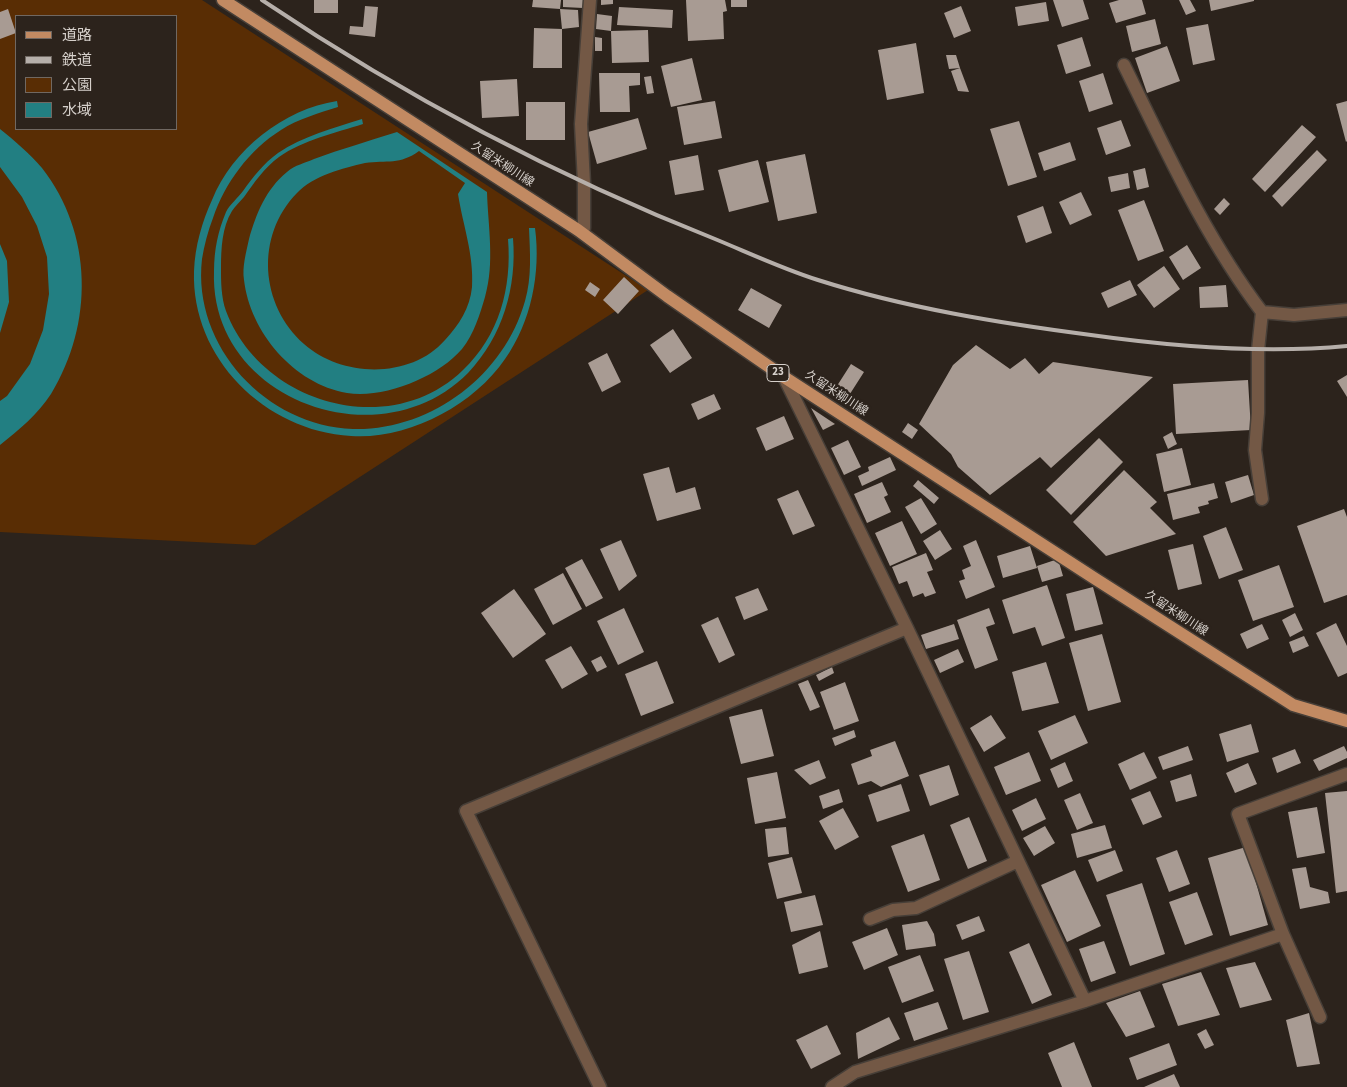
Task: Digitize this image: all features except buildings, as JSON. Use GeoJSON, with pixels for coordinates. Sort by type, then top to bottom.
{"type":"FeatureCollection","features":[{"type":"Feature","properties":{"kind":"main road","name":"久留米柳川線"},"geometry":{"type":"LineString","coordinates":[[223,0],[578,230],[667,296],[784,377],[1293,705],[1347,721]]}},
{"type":"Feature","properties":{"kind":"street"},"geometry":{"type":"LineString","coordinates":[[578,230],[584,228],[581,124],[590,0]]}},
{"type":"Feature","properties":{"kind":"street"},"geometry":{"type":"LineString","coordinates":[[1124,65],[1184,188],[1246,290],[1262,312],[1258,350],[1258,413],[1255,450],[1262,499]]}},
{"type":"Feature","properties":{"kind":"street"},"geometry":{"type":"LineString","coordinates":[[1262,312],[1294,316],[1347,310]]}},
{"type":"Feature","properties":{"kind":"street"},"geometry":{"type":"LineString","coordinates":[[784,377],[1086,1001]]}},
{"type":"Feature","properties":{"kind":"street"},"geometry":{"type":"LineString","coordinates":[[600,1087],[466,811],[907,628]]}},
{"type":"Feature","properties":{"kind":"street"},"geometry":{"type":"LineString","coordinates":[[1320,1017],[1283,934],[1238,814],[1347,774]]}},
{"type":"Feature","properties":{"kind":"street"},"geometry":{"type":"LineString","coordinates":[[870,919],[893,910],[916,908],[1018,861]]}},
{"type":"Feature","properties":{"kind":"street"},"geometry":{"type":"LineString","coordinates":[[832,1087],[856,1072],[1086,1001],[1283,934]]}},
{"type":"Feature","properties":{"kind":"green space"},"geometry":{"type":"Polygon","coordinates":[[[0,0],[202,0],[648,290],[255,545],[0,532],[0,0]]]}},
{"type":"Feature","properties":{"kind":"water"},"geometry":{"type":"Polygon","coordinates":[[[337,101],[338,107],[301,119],[281,130],[269,138],[249,157],[224,192],[209,228],[205,244],[202,259],[202,291],[209,322],[223,351],[242,376],[265,397],[292,414],[321,424],[353,429],[382,427],[409,420],[436,409],[460,394],[482,375],[500,353],[515,328],[525,301],[529,283],[529,228],[535,228],[536,262],[532,296],[522,329],[505,359],[475,391],[437,417],[416,426],[372,436],[351,436],[319,431],[290,420],[263,405],[239,384],[220,360],[205,333],[196,303],[194,271],[196,252],[205,217],[221,182],[246,149],[279,123],[317,105],[337,101]]]}},
{"type":"Feature","properties":{"kind":"water"},"geometry":{"type":"Polygon","coordinates":[[[362,119],[363,124],[309,141],[279,157],[264,171],[235,207],[226,224],[221,260],[224,306],[243,343],[268,369],[297,389],[330,402],[365,407],[400,404],[433,392],[463,370],[486,342],[501,310],[508,275],[508,239],[513,238],[514,256],[510,292],[499,327],[480,359],[468,373],[432,399],[390,413],[348,414],[306,404],[269,383],[239,354],[220,316],[214,263],[217,241],[226,212],[268,162],[278,153],[298,142],[362,119]]]}},
{"type":"Feature","properties":{"kind":"water"},"geometry":{"type":"Polygon","coordinates":[[[0,129],[22,147],[42,168],[59,194],[71,221],[79,250],[82,279],[80,309],[75,338],[65,367],[51,394],[40,408],[21,428],[0,445],[0,401],[7,396],[30,364],[43,330],[49,294],[47,257],[37,226],[22,197],[0,167],[0,129]]]}},
{"type":"Feature","properties":{"kind":"water"},"geometry":{"type":"Polygon","coordinates":[[[397,132],[487,192],[490,245],[488,284],[473,330],[462,349],[452,359],[439,369],[409,384],[377,393],[347,393],[328,388],[309,379],[278,353],[265,336],[255,318],[244,280],[249,239],[263,202],[273,186],[287,172],[314,159],[397,132]],[[419,151],[399,160],[365,163],[338,170],[320,177],[304,187],[283,210],[274,229],[269,249],[268,270],[271,290],[278,310],[289,328],[304,344],[320,355],[337,363],[356,368],[376,369],[395,367],[414,362],[431,353],[455,328],[466,309],[471,295],[471,263],[458,194],[465,183],[419,151]]]}},
{"type":"Feature","properties":{"kind":"water"},"geometry":{"type":"Polygon","coordinates":[[[0,244],[7,261],[9,302],[0,333],[0,244]]]}},
{"type":"Feature","properties":{"kind":"railway"},"geometry":{"type":"LineString","coordinates":[[262,0],[315,35],[425,101],[539,161],[656,215],[779,266],[818,280],[885,299],[953,314],[1123,339],[1219,348],[1283,349],[1347,346]]}}]}
